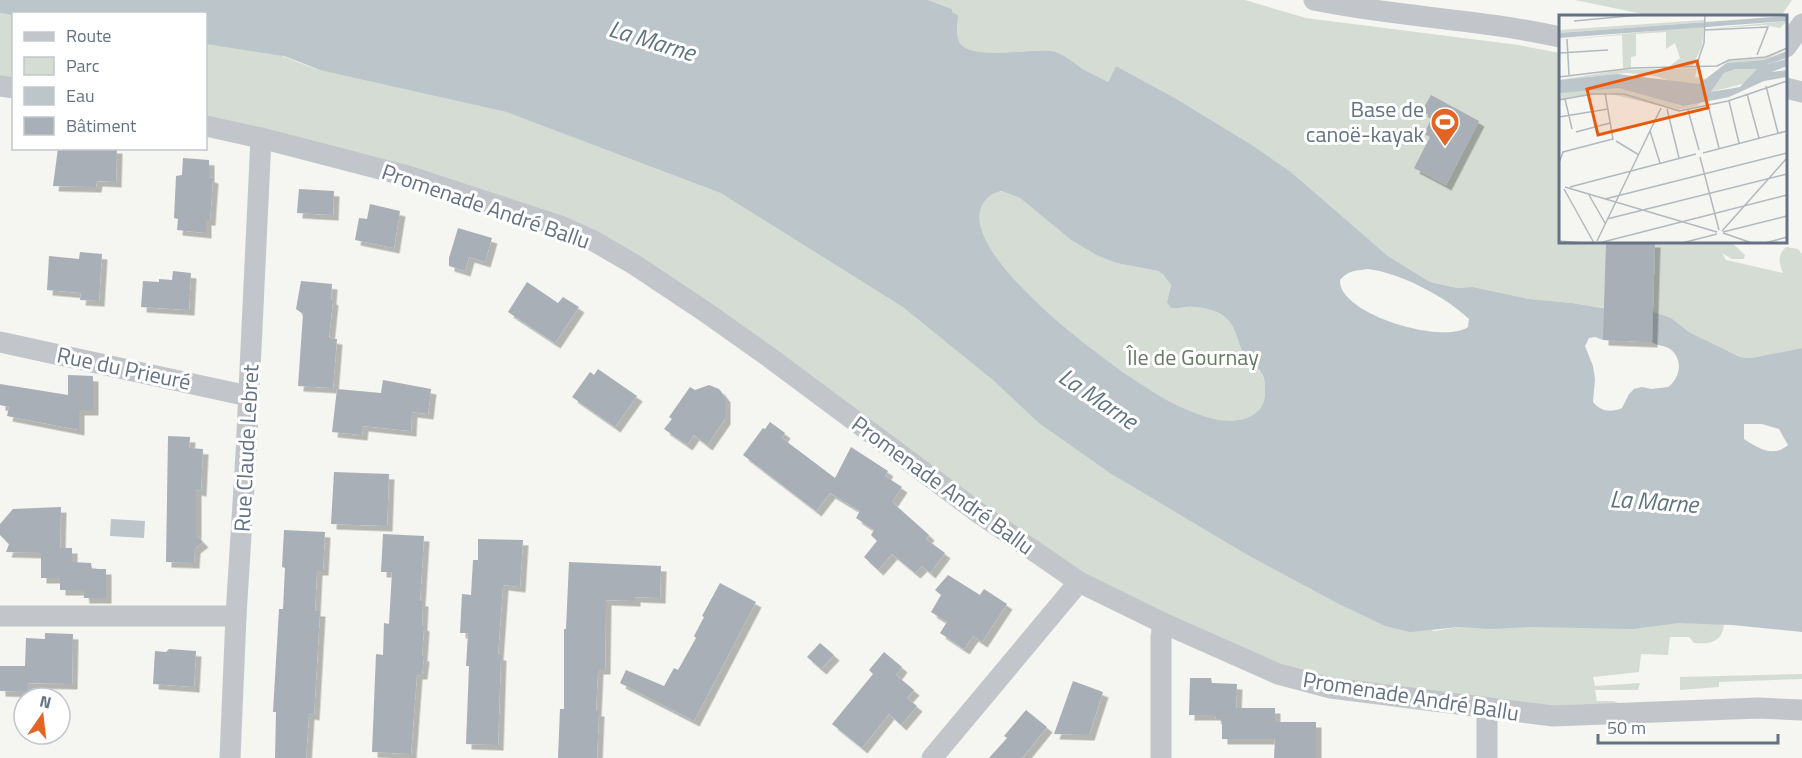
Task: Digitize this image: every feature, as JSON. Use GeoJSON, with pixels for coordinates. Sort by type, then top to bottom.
{"type":"FeatureCollection","features":[{"type":"Feature","properties":{"kind":"street"},"geometry":{"type":"LineString","coordinates":[[1314,0],[1368,5],[1559,37]]}},
{"type":"Feature","properties":{"kind":"street"},"geometry":{"type":"LineString","coordinates":[[1787,45],[1802,24]]}},
{"type":"Feature","properties":{"kind":"street"},"geometry":{"type":"LineString","coordinates":[[1787,88],[1802,92]]}},
{"type":"Feature","properties":{"kind":"street","name":"Promenade André Ballu"},"geometry":{"type":"LineString","coordinates":[[207,126],[411,177],[563,227],[592,240],[635,265],[704,311],[976,511],[1079,582],[1255,664],[1307,683],[1375,695],[1553,716],[1719,710],[1802,710]]}},
{"type":"Feature","properties":{"kind":"street","name":"Rue Claude Lebret"},"geometry":{"type":"LineString","coordinates":[[230,758],[261,138]]}},
{"type":"Feature","properties":{"kind":"street","name":"Rue du Prieuré"},"geometry":{"type":"LineString","coordinates":[[0,342],[248,396]]}},
{"type":"Feature","properties":{"kind":"street"},"geometry":{"type":"LineString","coordinates":[[932,758],[1079,582]]}},
{"type":"Feature","properties":{"kind":"street"},"geometry":{"type":"LineString","coordinates":[[0,616],[236,615]]}},
{"type":"Feature","properties":{"kind":"street"},"geometry":{"type":"LineString","coordinates":[[1161,758],[1163,623]]}},
{"type":"Feature","properties":{"kind":"street"},"geometry":{"type":"LineString","coordinates":[[1487,709],[1487,758]]}},
{"type":"Feature","properties":{"kind":"green space"},"geometry":{"type":"Polygon","coordinates":[[[0,0],[12,12],[12,78],[0,76],[0,0]]]}},
{"type":"Feature","properties":{"kind":"green space"},"geometry":{"type":"Polygon","coordinates":[[[928,0],[1245,0],[1306,18],[1518,45],[1559,53],[1559,243],[1732,243],[1745,255],[1744,259],[1732,259],[1722,253],[1726,260],[1783,273],[1781,253],[1786,247],[1798,249],[1802,254],[1802,348],[1751,358],[1740,357],[1689,332],[1671,318],[1529,299],[1473,287],[1458,288],[1430,282],[1388,256],[1291,172],[1175,98],[1116,66],[1108,82],[1056,52],[989,53],[967,48],[960,43],[957,30],[958,15],[952,12],[952,9],[928,0]]]}},
{"type":"Feature","properties":{"kind":"green space"},"geometry":{"type":"Polygon","coordinates":[[[1575,0],[1792,0],[1782,15],[1647,15],[1575,0]]]}},
{"type":"Feature","properties":{"kind":"green space"},"geometry":{"type":"Polygon","coordinates":[[[220,25],[302,64],[330,72],[330,67],[655,148],[900,302],[1109,464],[1109,472],[1310,587],[1434,631],[1460,627],[1571,627],[1724,617],[1723,631],[1717,639],[1708,643],[1694,643],[1689,637],[1670,637],[1668,655],[1641,654],[1639,672],[1593,677],[1595,686],[1640,683],[1638,690],[1595,690],[1597,701],[1618,703],[1583,711],[1308,675],[1267,661],[1080,573],[638,258],[207,117],[207,32],[220,25]]]}},
{"type":"Feature","properties":{"kind":"green space","name":"Île de Gournay"},"geometry":{"type":"Polygon","coordinates":[[[1000,191],[1020,198],[1071,240],[1096,255],[1116,263],[1164,274],[1171,284],[1167,302],[1174,306],[1207,308],[1231,323],[1245,354],[1263,377],[1265,393],[1259,409],[1247,418],[1230,421],[1194,413],[1168,401],[1125,374],[1041,307],[1015,280],[994,253],[981,229],[981,208],[986,199],[1000,191]]]}},
{"type":"Feature","properties":{"kind":"green space"},"geometry":{"type":"Polygon","coordinates":[[[1802,674],[1802,679],[1719,682],[1719,687],[1680,690],[1680,677],[1802,674]]]}},
{"type":"Feature","properties":{"kind":"water","name":"La Marne"},"geometry":{"type":"Polygon","coordinates":[[[0,0],[928,0],[952,9],[952,12],[958,15],[958,36],[960,43],[967,48],[989,53],[1056,52],[1108,82],[1116,66],[1175,98],[1291,172],[1388,256],[1430,282],[1458,288],[1473,287],[1529,299],[1653,312],[1671,318],[1689,332],[1740,357],[1751,358],[1802,348],[1802,632],[1732,625],[1678,623],[1633,629],[1460,627],[1410,632],[1385,626],[1246,554],[1110,473],[1039,423],[993,380],[903,307],[721,193],[507,112],[320,70],[284,56],[207,44],[207,12],[12,12],[12,15],[0,13],[0,0]],[[1001,191],[994,193],[984,202],[981,208],[981,229],[994,253],[1015,280],[1042,307],[1125,374],[1186,410],[1214,419],[1231,421],[1248,418],[1255,414],[1264,401],[1263,376],[1244,354],[1234,328],[1227,319],[1205,308],[1170,307],[1167,302],[1171,285],[1163,274],[1116,263],[1096,255],[1071,240],[1020,198],[1001,191]],[[1368,269],[1349,273],[1340,280],[1344,293],[1373,315],[1416,329],[1437,332],[1455,332],[1468,327],[1469,319],[1435,294],[1394,275],[1368,269]],[[1595,337],[1589,338],[1585,346],[1593,366],[1595,379],[1593,402],[1602,409],[1622,408],[1634,389],[1668,387],[1678,374],[1679,363],[1674,353],[1668,348],[1652,342],[1603,340],[1595,337]],[[1744,424],[1744,439],[1760,448],[1777,451],[1788,445],[1779,429],[1762,424],[1744,424]]]}},
{"type":"Feature","properties":{"kind":"water"},"geometry":{"type":"Polygon","coordinates":[[[111,519],[145,521],[144,538],[110,536],[111,519]]]}},
{"type":"Feature","properties":{"kind":"building","name":"Base de canoë-kayak"},"geometry":{"type":"Polygon","coordinates":[[[1431,95],[1479,121],[1446,185],[1414,168],[1430,137],[1424,134],[1432,117],[1422,111],[1431,95]]]}},
{"type":"Feature","properties":{"kind":"building"},"geometry":{"type":"Polygon","coordinates":[[[58,150],[117,150],[116,182],[97,181],[96,187],[53,186],[58,150]]]}},
{"type":"Feature","properties":{"kind":"building"},"geometry":{"type":"Polygon","coordinates":[[[183,158],[209,160],[209,177],[213,178],[210,220],[206,220],[206,233],[177,230],[178,219],[174,218],[176,176],[182,175],[183,158]]]}},
{"type":"Feature","properties":{"kind":"building"},"geometry":{"type":"Polygon","coordinates":[[[299,189],[334,191],[333,215],[297,213],[299,189]]]}},
{"type":"Feature","properties":{"kind":"building"},"geometry":{"type":"Polygon","coordinates":[[[370,204],[400,211],[394,248],[355,240],[359,218],[367,219],[370,204]]]}},
{"type":"Feature","properties":{"kind":"building"},"geometry":{"type":"Polygon","coordinates":[[[458,228],[492,238],[485,262],[469,257],[465,271],[449,266],[449,258],[458,228]]]}},
{"type":"Feature","properties":{"kind":"building"},"geometry":{"type":"Polygon","coordinates":[[[1606,243],[1655,243],[1652,342],[1603,340],[1606,243]]]}},
{"type":"Feature","properties":{"kind":"building"},"geometry":{"type":"Polygon","coordinates":[[[80,252],[102,254],[99,301],[80,300],[81,293],[47,290],[49,256],[79,259],[80,252]]]}},
{"type":"Feature","properties":{"kind":"building"},"geometry":{"type":"Polygon","coordinates":[[[173,271],[191,273],[189,310],[141,307],[143,281],[172,280],[173,271]]]}},
{"type":"Feature","properties":{"kind":"building"},"geometry":{"type":"Polygon","coordinates":[[[301,281],[332,284],[331,299],[333,300],[329,338],[337,339],[333,388],[298,386],[303,314],[296,309],[301,281]]]}},
{"type":"Feature","properties":{"kind":"building"},"geometry":{"type":"Polygon","coordinates":[[[527,282],[558,303],[563,297],[579,307],[555,343],[508,312],[527,282]]]}},
{"type":"Feature","properties":{"kind":"building"},"geometry":{"type":"Polygon","coordinates":[[[598,369],[637,396],[615,427],[572,397],[590,372],[594,375],[598,369]]]}},
{"type":"Feature","properties":{"kind":"building"},"geometry":{"type":"Polygon","coordinates":[[[68,375],[93,376],[93,410],[79,410],[79,430],[7,416],[9,407],[0,405],[0,384],[68,395],[68,375]]]}},
{"type":"Feature","properties":{"kind":"building"},"geometry":{"type":"Polygon","coordinates":[[[383,380],[431,389],[428,414],[412,412],[411,431],[363,426],[362,435],[332,432],[337,389],[381,393],[383,380]]]}},
{"type":"Feature","properties":{"kind":"building"},"geometry":{"type":"Polygon","coordinates":[[[709,385],[719,389],[725,397],[725,419],[707,445],[694,435],[687,445],[664,429],[672,419],[669,417],[690,387],[695,390],[709,385]]]}},
{"type":"Feature","properties":{"kind":"building"},"geometry":{"type":"Polygon","coordinates":[[[770,422],[785,433],[782,438],[835,478],[851,447],[888,471],[885,476],[902,487],[892,502],[929,535],[926,539],[945,553],[930,573],[922,566],[915,573],[892,554],[878,570],[864,557],[877,541],[871,535],[874,530],[856,518],[860,511],[830,493],[816,511],[743,455],[770,422]]]}},
{"type":"Feature","properties":{"kind":"building"},"geometry":{"type":"Polygon","coordinates":[[[168,436],[190,437],[189,448],[203,449],[201,491],[196,490],[196,535],[203,542],[195,548],[194,563],[166,562],[168,436]]]}},
{"type":"Feature","properties":{"kind":"building"},"geometry":{"type":"Polygon","coordinates":[[[334,472],[389,474],[387,526],[331,524],[334,472]]]}},
{"type":"Feature","properties":{"kind":"building"},"geometry":{"type":"Polygon","coordinates":[[[61,507],[60,548],[72,548],[72,562],[91,563],[92,569],[106,569],[106,598],[84,598],[83,590],[60,590],[60,578],[41,578],[41,553],[6,552],[9,544],[0,535],[0,524],[13,509],[61,507]]]}},
{"type":"Feature","properties":{"kind":"building"},"geometry":{"type":"Polygon","coordinates":[[[284,530],[325,532],[323,570],[317,570],[315,611],[320,611],[314,715],[309,714],[306,758],[275,758],[276,712],[273,712],[279,609],[283,609],[284,530]]]}},
{"type":"Feature","properties":{"kind":"building"},"geometry":{"type":"Polygon","coordinates":[[[383,534],[424,536],[420,601],[423,601],[422,656],[424,656],[422,674],[417,674],[411,754],[372,752],[376,654],[383,655],[384,623],[389,624],[392,572],[381,572],[383,534]]]}},
{"type":"Feature","properties":{"kind":"building"},"geometry":{"type":"Polygon","coordinates":[[[478,539],[523,540],[520,587],[503,585],[498,655],[501,655],[498,745],[466,744],[469,666],[466,666],[468,633],[460,633],[462,594],[471,595],[473,560],[478,560],[478,539]]]}},
{"type":"Feature","properties":{"kind":"building"},"geometry":{"type":"Polygon","coordinates":[[[569,562],[661,566],[660,598],[635,597],[635,601],[606,600],[605,669],[598,669],[597,758],[558,758],[560,709],[564,709],[564,629],[566,629],[569,562]]]}},
{"type":"Feature","properties":{"kind":"building"},"geometry":{"type":"Polygon","coordinates":[[[948,575],[980,595],[984,589],[1007,604],[982,642],[973,636],[964,649],[940,633],[947,622],[931,612],[941,595],[935,590],[948,575]]]}},
{"type":"Feature","properties":{"kind":"building"},"geometry":{"type":"Polygon","coordinates":[[[720,583],[756,602],[694,721],[620,683],[626,670],[664,686],[674,668],[678,670],[696,638],[694,636],[704,617],[702,616],[720,583]]]}},
{"type":"Feature","properties":{"kind":"building"},"geometry":{"type":"Polygon","coordinates":[[[45,633],[73,634],[72,684],[27,683],[27,686],[12,686],[12,691],[0,691],[0,666],[25,666],[26,638],[45,639],[45,633]]]}},
{"type":"Feature","properties":{"kind":"building"},"geometry":{"type":"Polygon","coordinates":[[[820,643],[834,655],[821,669],[807,657],[820,643]]]}},
{"type":"Feature","properties":{"kind":"building"},"geometry":{"type":"Polygon","coordinates":[[[169,649],[196,651],[194,687],[153,684],[155,651],[166,652],[169,649]]]}},
{"type":"Feature","properties":{"kind":"building"},"geometry":{"type":"Polygon","coordinates":[[[884,652],[902,667],[896,675],[914,690],[907,698],[917,706],[901,725],[889,714],[862,748],[832,724],[873,674],[869,670],[884,652]]]}},
{"type":"Feature","properties":{"kind":"building"},"geometry":{"type":"Polygon","coordinates":[[[1190,678],[1211,678],[1212,683],[1237,684],[1236,708],[1275,708],[1275,722],[1316,722],[1316,758],[1274,758],[1275,739],[1222,739],[1222,719],[1216,719],[1215,715],[1189,715],[1190,678]]]}},
{"type":"Feature","properties":{"kind":"building"},"geometry":{"type":"Polygon","coordinates":[[[1073,681],[1103,692],[1089,735],[1054,734],[1073,681]]]}},
{"type":"Feature","properties":{"kind":"building"},"geometry":{"type":"Polygon","coordinates":[[[1026,710],[1047,727],[1022,758],[989,758],[1007,738],[1004,736],[1026,710]]]}},
{"type":"Feature","properties":{"kind":"place","name":"Base de canoë-kayak"},"geometry":{"type":"Point","coordinates":[1445,148]}}]}
